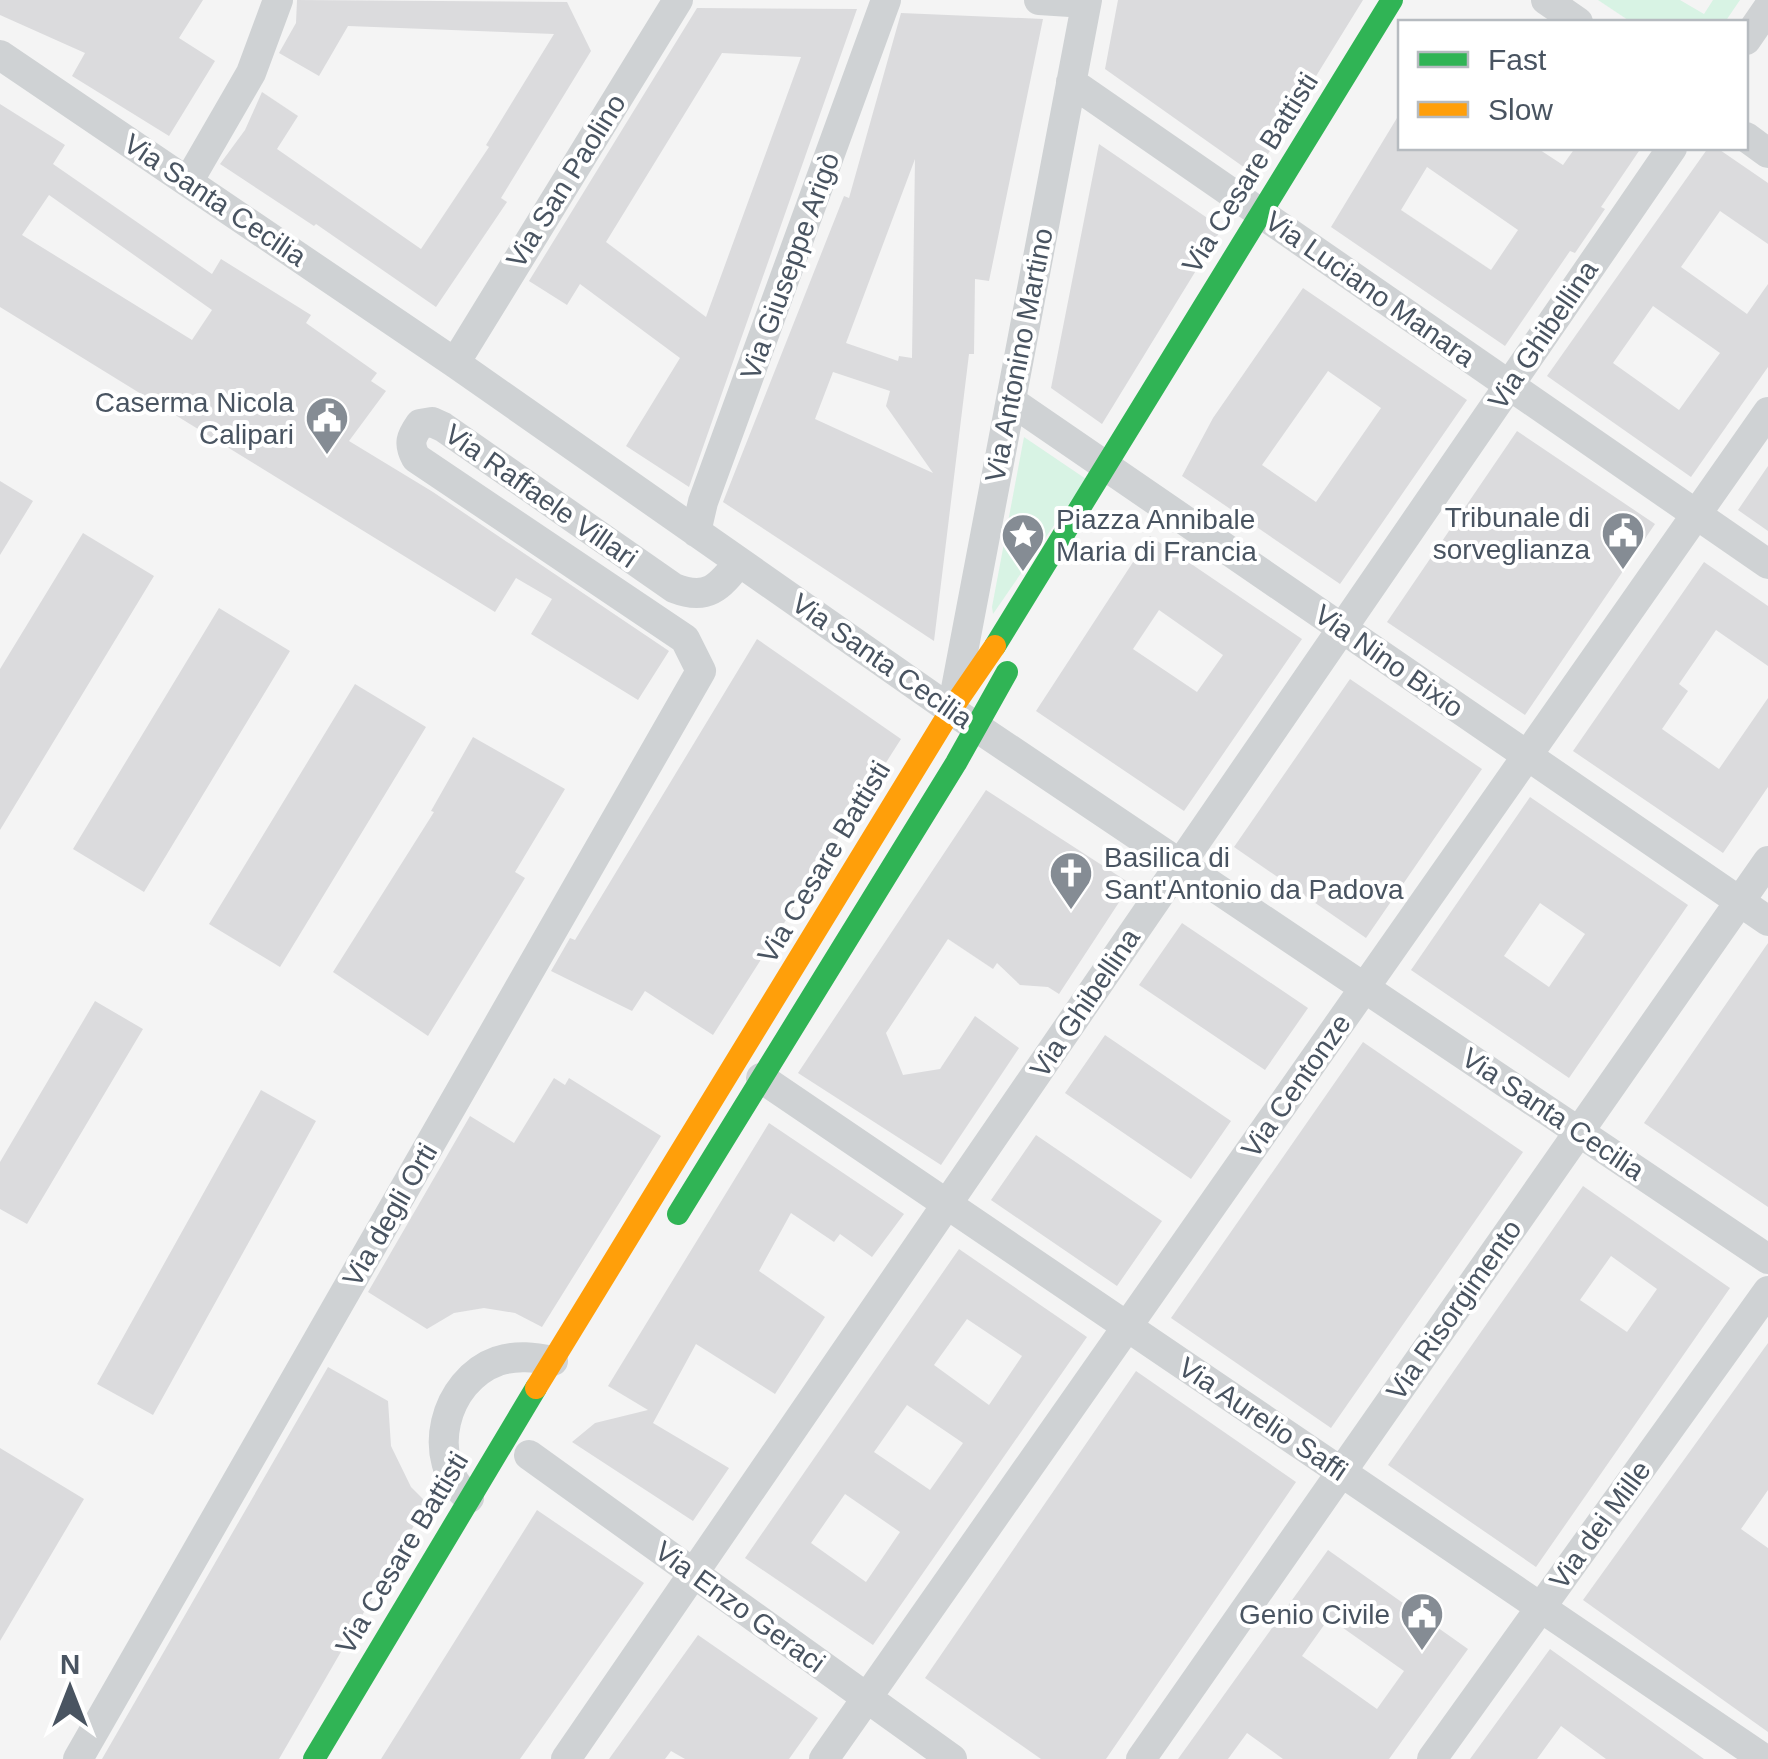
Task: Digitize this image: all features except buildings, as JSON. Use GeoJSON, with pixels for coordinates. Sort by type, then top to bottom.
{"type":"FeatureCollection","features":[{"type":"Feature","properties":{"kind":"main road","name":"Via Cesare Battisti"},"geometry":{"type":"LineString","coordinates":[[664,1236],[762,1078],[964,719],[976,676],[1120,476],[1276,224],[1392,0]]}},
{"type":"Feature","properties":{"kind":"main road","name":"Via Cesare Battisti"},"geometry":{"type":"LineString","coordinates":[[314,1759],[553,1361],[964,719],[1017,656]]}},
{"type":"Feature","properties":{"kind":"street"},"geometry":{"type":"LineString","coordinates":[[188,182],[252,73],[278,0]]}},
{"type":"Feature","properties":{"kind":"street","name":"Via San Paolino"},"geometry":{"type":"LineString","coordinates":[[454,363],[678,0]]}},
{"type":"Feature","properties":{"kind":"street","name":"Via Giuseppe Arigò"},"geometry":{"type":"LineString","coordinates":[[696,532],[886,0]]}},
{"type":"Feature","properties":{"kind":"street"},"geometry":{"type":"LineString","coordinates":[[1039,0],[1086,2]]}},
{"type":"Feature","properties":{"kind":"street"},"geometry":{"type":"LineString","coordinates":[[1546,0],[1575,20]]}},
{"type":"Feature","properties":{"kind":"street","name":"Via Antonino Martino"},"geometry":{"type":"LineString","coordinates":[[964,719],[1011,401],[1086,2]]}},
{"type":"Feature","properties":{"kind":"street"},"geometry":{"type":"LineString","coordinates":[[1748,37],[1768,8]]}},
{"type":"Feature","properties":{"kind":"street","name":"Via Santa Cecilia"},"geometry":{"type":"LineString","coordinates":[[0,55],[454,363],[964,719],[1768,1259]]}},
{"type":"Feature","properties":{"kind":"street","name":"Via Luciano Manara"},"geometry":{"type":"LineString","coordinates":[[1071,82],[1768,564]]}},
{"type":"Feature","properties":{"kind":"street","name":"Via Ghibellina"},"geometry":{"type":"LineString","coordinates":[[566,1759],[1671,150]]}},
{"type":"Feature","properties":{"kind":"street","name":"Via Nino Bixio"},"geometry":{"type":"LineString","coordinates":[[1011,401],[1768,922]]}},
{"type":"Feature","properties":{"kind":"street","name":"Via Centonze"},"geometry":{"type":"LineString","coordinates":[[824,1759],[1768,412]]}},
{"type":"Feature","properties":{"kind":"street","name":"Via Raffaele Villari"},"geometry":{"type":"LineString","coordinates":[[702,671],[686,639],[416,458],[411,437],[420,424],[432,422],[444,427],[674,588],[690,594],[709,592],[726,580],[740,562]]}},
{"type":"Feature","properties":{"kind":"street","name":"Via degli Orti"},"geometry":{"type":"LineString","coordinates":[[78,1759],[702,671]]}},
{"type":"Feature","properties":{"kind":"street","name":"Via Risorgimento"},"geometry":{"type":"LineString","coordinates":[[1141,1759],[1768,861]]}},
{"type":"Feature","properties":{"kind":"street","name":"Via Aurelio Saffi"},"geometry":{"type":"LineString","coordinates":[[762,1078],[1764,1759]]}},
{"type":"Feature","properties":{"kind":"street","name":"Via dei Mille"},"geometry":{"type":"LineString","coordinates":[[1432,1759],[1768,1292]]}},
{"type":"Feature","properties":{"kind":"street"},"geometry":{"type":"LineString","coordinates":[[469,1498],[448,1464],[444,1447],[446,1419],[458,1392],[470,1378],[495,1362],[526,1356],[553,1361]]}},
{"type":"Feature","properties":{"kind":"street","name":"Via Enzo Geraci"},"geometry":{"type":"LineString","coordinates":[[529,1455],[952,1759]]}},
{"type":"Feature","properties":{"kind":"green space"},"geometry":{"type":"Polygon","coordinates":[[[1598,0],[1680,0],[1704,14],[1713,0],[1740,0],[1726,20],[1628,20],[1598,0]]]}},
{"type":"Feature","properties":{"kind":"green space"},"geometry":{"type":"Polygon","coordinates":[[[1024,437],[1086,479],[993,614],[992,607],[1024,437]]]}},
{"type":"Feature","properties":{"kind":"traffic: fast"},"geometry":{"type":"LineString","coordinates":[[995,646],[1392,0]]}},
{"type":"Feature","properties":{"kind":"traffic: fast"},"geometry":{"type":"LineString","coordinates":[[678,1214],[956,763],[1007,672]]}},
{"type":"Feature","properties":{"kind":"traffic: fast"},"geometry":{"type":"LineString","coordinates":[[314,1759],[536,1388]]}},
{"type":"Feature","properties":{"kind":"traffic: slow"},"geometry":{"type":"LineString","coordinates":[[536,1388],[951,710],[995,646]]}},
{"type":"Feature","properties":{"kind":"place","name":"Caserma Nicola Calipari"},"geometry":{"type":"Point","coordinates":[327,456]}},
{"type":"Feature","properties":{"kind":"place","name":"Tribunale di sorveglianza"},"geometry":{"type":"Point","coordinates":[1623,571]}},
{"type":"Feature","properties":{"kind":"place","name":"Piazza Annibale Maria di Francia"},"geometry":{"type":"Point","coordinates":[1023,573]}},
{"type":"Feature","properties":{"kind":"place","name":"Basilica di Sant'Antonio da Padova"},"geometry":{"type":"Point","coordinates":[1071,911]}},
{"type":"Feature","properties":{"kind":"place","name":"Genio Civile"},"geometry":{"type":"Point","coordinates":[1422,1652]}}]}
